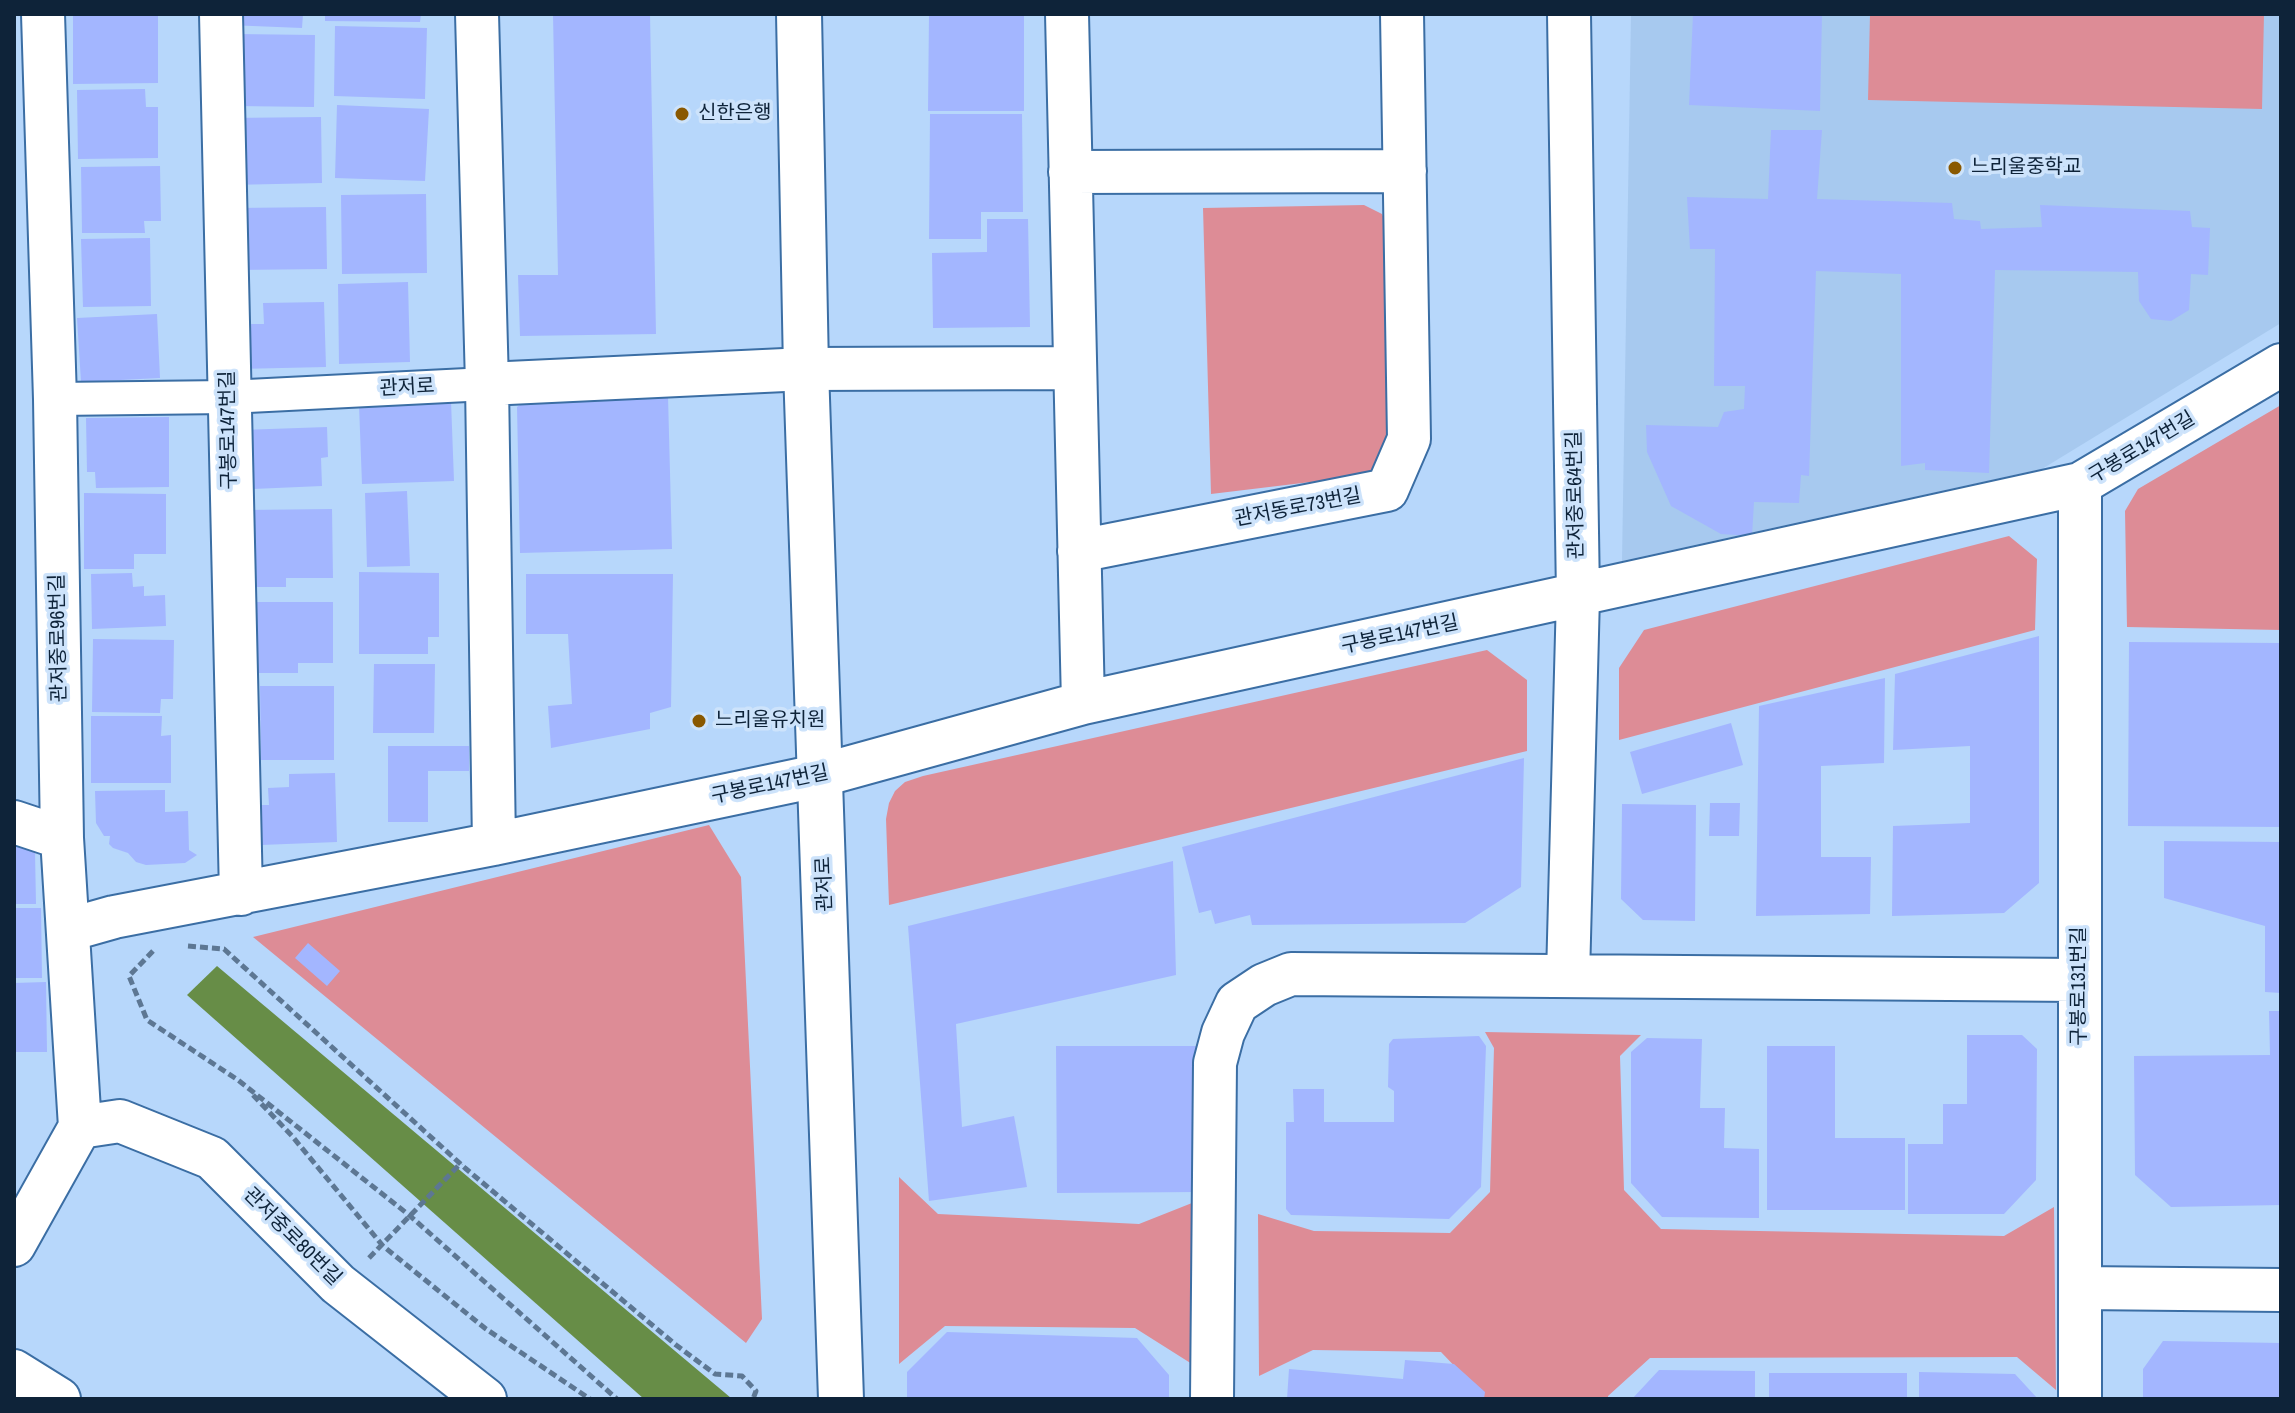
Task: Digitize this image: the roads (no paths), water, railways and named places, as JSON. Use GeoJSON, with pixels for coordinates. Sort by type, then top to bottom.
{"type":"FeatureCollection","features":[{"type":"Feature","properties":{"kind":"street","name":"관저중로96번길"},"geometry":{"type":"LineString","coordinates":[[43,14],[55,399],[62,838],[80,1127]]}},
{"type":"Feature","properties":{"kind":"street","name":"구봉로147번길"},"geometry":{"type":"LineString","coordinates":[[221,14],[241,894]]}},
{"type":"Feature","properties":{"kind":"street"},"geometry":{"type":"LineString","coordinates":[[477,14],[487,384],[494,844]]}},
{"type":"Feature","properties":{"kind":"street","name":"관저로"},"geometry":{"type":"LineString","coordinates":[[799,14],[806,369],[841,1399]]}},
{"type":"Feature","properties":{"kind":"street"},"geometry":{"type":"LineString","coordinates":[[1067,14],[1083,703]]}},
{"type":"Feature","properties":{"kind":"street","name":"관저동로73번길"},"geometry":{"type":"LineString","coordinates":[[1079,551],[1387,490],[1409,439],[1402,14]]}},
{"type":"Feature","properties":{"kind":"street","name":"관저중로64번길"},"geometry":{"type":"LineString","coordinates":[[1568,976],[1578,596],[1569,14]]}},
{"type":"Feature","properties":{"kind":"street"},"geometry":{"type":"LineString","coordinates":[[1070,172],[1405,171]]}},
{"type":"Feature","properties":{"kind":"street","name":"구봉로147번길"},"geometry":{"type":"LineString","coordinates":[[68,930],[114,917],[494,844],[822,775],[1083,703],[2080,484],[2281,365]]}},
{"type":"Feature","properties":{"kind":"street","name":"관저로"},"geometry":{"type":"LineString","coordinates":[[55,399],[228,397],[806,369],[1074,368]]}},
{"type":"Feature","properties":{"kind":"street","name":"구봉로131번길"},"geometry":{"type":"LineString","coordinates":[[2080,484],[2080,1399]]}},
{"type":"Feature","properties":{"kind":"street"},"geometry":{"type":"LineString","coordinates":[[14,822],[62,838]]}},
{"type":"Feature","properties":{"kind":"street"},"geometry":{"type":"LineString","coordinates":[[1212,1399],[1215,1063],[1223,1033],[1237,1003],[1264,985],[1291,974],[2080,980]]}},
{"type":"Feature","properties":{"kind":"street","name":"관저중로80번길"},"geometry":{"type":"LineString","coordinates":[[80,1127],[120,1121],[212,1158],[338,1284],[485,1399]]}},
{"type":"Feature","properties":{"kind":"street"},"geometry":{"type":"LineString","coordinates":[[14,1245],[80,1127]]}},
{"type":"Feature","properties":{"kind":"street"},"geometry":{"type":"LineString","coordinates":[[2081,1288],[2281,1290]]}},
{"type":"Feature","properties":{"kind":"street"},"geometry":{"type":"LineString","coordinates":[[14,1371],[59,1399]]}},
{"type":"Feature","properties":{"kind":"place","name":"신한은행"},"geometry":{"type":"Point","coordinates":[682,114]}},
{"type":"Feature","properties":{"kind":"place","name":"느리울중학교"},"geometry":{"type":"Point","coordinates":[1955,168]}},
{"type":"Feature","properties":{"kind":"place","name":"느리울유치원"},"geometry":{"type":"Point","coordinates":[699,721]}}]}
